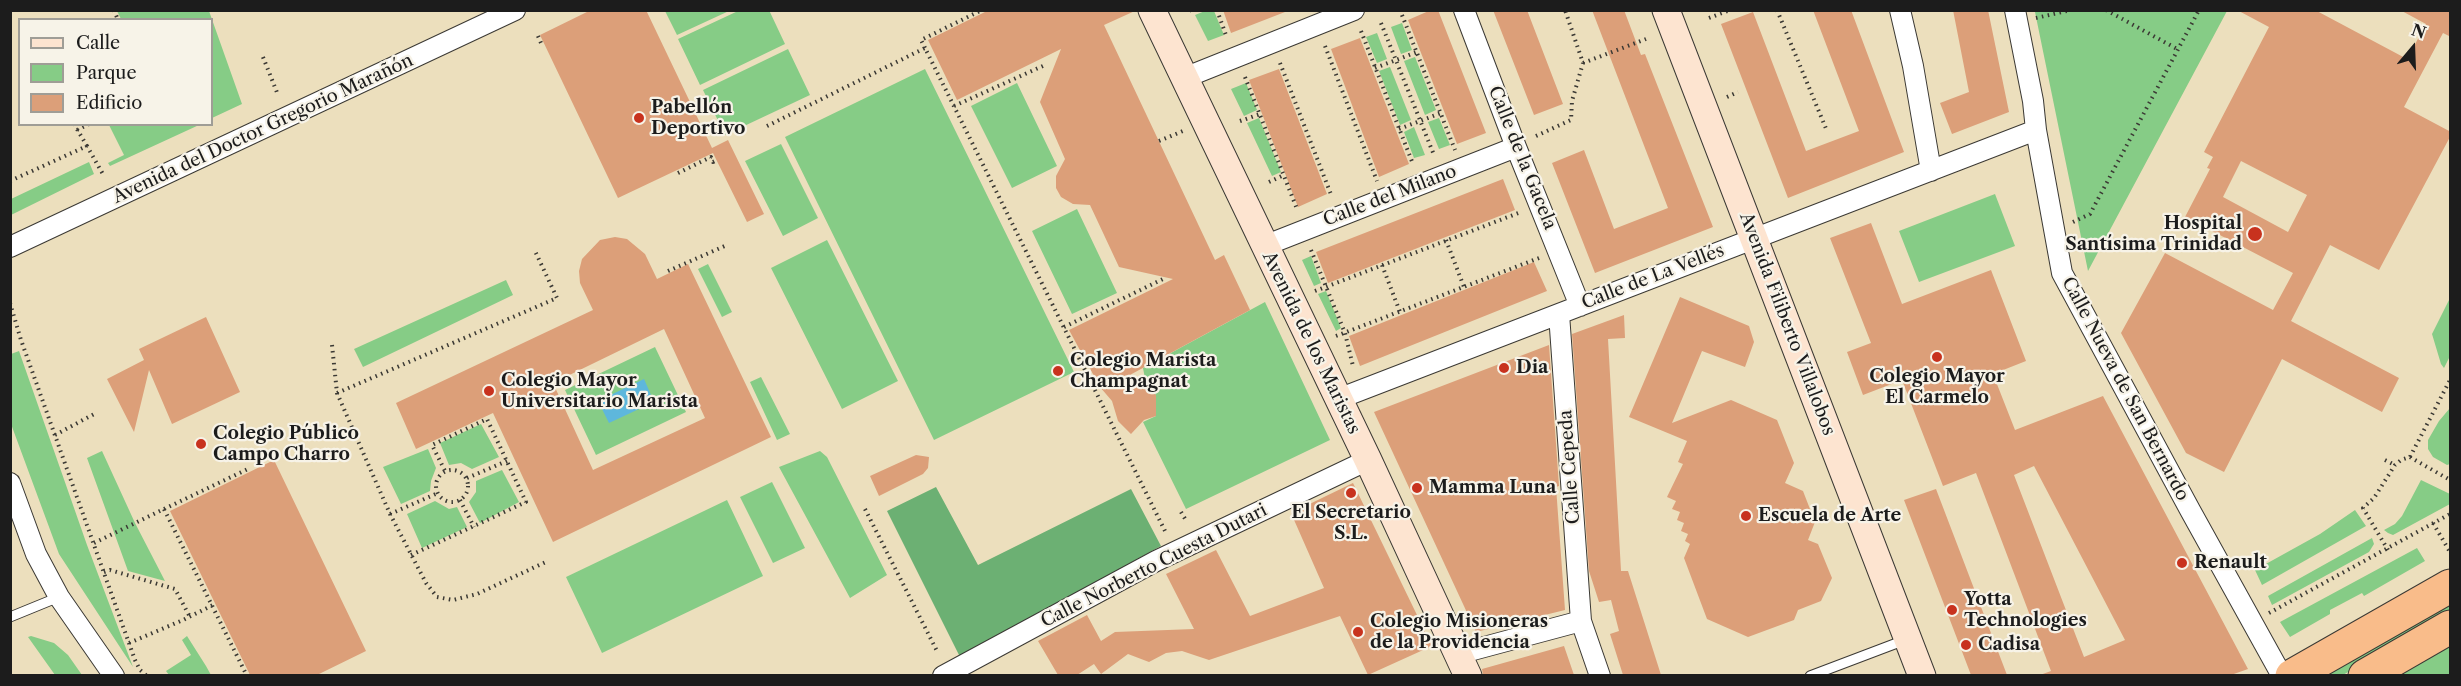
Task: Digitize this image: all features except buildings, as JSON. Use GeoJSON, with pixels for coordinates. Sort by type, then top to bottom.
{"type":"FeatureCollection","features":[{"type":"Feature","properties":{"kind":"highway"},"geometry":{"type":"LineString","coordinates":[[2292,675],[2451,586]]}},
{"type":"Feature","properties":{"kind":"highway"},"geometry":{"type":"LineString","coordinates":[[2365,675],[2451,627]]}},
{"type":"Feature","properties":{"kind":"main road","name":"Avenida de los Maristas"},"geometry":{"type":"LineString","coordinates":[[1152,10],[1368,460],[1463,665]]}},
{"type":"Feature","properties":{"kind":"main road","name":"Avenida Filiberto Villalobos"},"geometry":{"type":"LineString","coordinates":[[1666,10],[1922,675]]}},
{"type":"Feature","properties":{"kind":"street","name":"Avenida del Doctor Gregorio Marañón"},"geometry":{"type":"LineString","coordinates":[[10,247],[515,10]]}},
{"type":"Feature","properties":{"kind":"street"},"geometry":{"type":"LineString","coordinates":[[1184,78],[1354,10]]}},
{"type":"Feature","properties":{"kind":"street","name":"Calle de la Gacela"},"geometry":{"type":"LineString","coordinates":[[1464,10],[1580,306]]}},
{"type":"Feature","properties":{"kind":"street"},"geometry":{"type":"LineString","coordinates":[[1900,10],[1913,66],[1931,171]]}},
{"type":"Feature","properties":{"kind":"street","name":"Calle Nueva de San Bernardo"},"geometry":{"type":"LineString","coordinates":[[2024,14],[2036,130],[2062,273],[2282,675]]}},
{"type":"Feature","properties":{"kind":"street","name":"Calle de La Vellés"},"geometry":{"type":"LineString","coordinates":[[1338,399],[2036,130]]}},
{"type":"Feature","properties":{"kind":"street","name":"Calle del Milano"},"geometry":{"type":"LineString","coordinates":[[1264,246],[1516,147]]}},
{"type":"Feature","properties":{"kind":"street","name":"Calle Cepeda"},"geometry":{"type":"LineString","coordinates":[[1559,314],[1581,621],[1600,675]]}},
{"type":"Feature","properties":{"kind":"street","name":"Calle Norberto Cuesta Dutari"},"geometry":{"type":"LineString","coordinates":[[945,674],[1156,561],[1368,460]]}},
{"type":"Feature","properties":{"kind":"street"},"geometry":{"type":"LineString","coordinates":[[10,483],[36,554],[59,597],[114,675]]}},
{"type":"Feature","properties":{"kind":"street"},"geometry":{"type":"LineString","coordinates":[[1463,665],[1581,621]]}},
{"type":"Feature","properties":{"kind":"lane"},"geometry":{"type":"LineString","coordinates":[[10,617],[59,597]]}},
{"type":"Feature","properties":{"kind":"lane"},"geometry":{"type":"LineString","coordinates":[[1810,675],[1907,639]]}},
{"type":"Feature","properties":{"kind":"path"},"geometry":{"type":"LineString","coordinates":[[982,10],[921,40],[1165,531],[1174,528]]}},
{"type":"Feature","properties":{"kind":"path"},"geometry":{"type":"LineString","coordinates":[[1217,10],[1229,41]]}},
{"type":"Feature","properties":{"kind":"path"},"geometry":{"type":"LineString","coordinates":[[1536,135],[1571,120],[1572,101],[1583,63],[1565,10]]}},
{"type":"Feature","properties":{"kind":"path"},"geometry":{"type":"LineString","coordinates":[[1709,18],[1730,10]]}},
{"type":"Feature","properties":{"kind":"path"},"geometry":{"type":"LineString","coordinates":[[1777,10],[1827,131]]}},
{"type":"Feature","properties":{"kind":"path"},"geometry":{"type":"LineString","coordinates":[[2024,14],[2071,10]]}},
{"type":"Feature","properties":{"kind":"path"},"geometry":{"type":"LineString","coordinates":[[2106,10],[2179,50]]}},
{"type":"Feature","properties":{"kind":"path"},"geometry":{"type":"LineString","coordinates":[[2072,223],[2090,214],[2199,10]]}},
{"type":"Feature","properties":{"kind":"path"},"geometry":{"type":"LineString","coordinates":[[1402,15],[1456,150]]}},
{"type":"Feature","properties":{"kind":"path"},"geometry":{"type":"LineString","coordinates":[[1381,23],[1435,159]]}},
{"type":"Feature","properties":{"kind":"path"},"geometry":{"type":"LineString","coordinates":[[1361,31],[1414,167]]}},
{"type":"Feature","properties":{"kind":"path"},"geometry":{"type":"LineString","coordinates":[[538,36],[541,43]]}},
{"type":"Feature","properties":{"kind":"path"},"geometry":{"type":"LineString","coordinates":[[1583,63],[1646,39]]}},
{"type":"Feature","properties":{"kind":"path"},"geometry":{"type":"LineString","coordinates":[[1325,45],[1378,181]]}},
{"type":"Feature","properties":{"kind":"path"},"geometry":{"type":"LineString","coordinates":[[768,126],[925,48]]}},
{"type":"Feature","properties":{"kind":"path"},"geometry":{"type":"LineString","coordinates":[[1375,68],[1417,52]]}},
{"type":"Feature","properties":{"kind":"path"},"geometry":{"type":"LineString","coordinates":[[263,57],[278,95]]}},
{"type":"Feature","properties":{"kind":"path"},"geometry":{"type":"LineString","coordinates":[[1280,63],[1333,199]]}},
{"type":"Feature","properties":{"kind":"path"},"geometry":{"type":"LineString","coordinates":[[954,106],[1045,65]]}},
{"type":"Feature","properties":{"kind":"path"},"geometry":{"type":"LineString","coordinates":[[1245,76],[1299,213]]}},
{"type":"Feature","properties":{"kind":"path"},"geometry":{"type":"LineString","coordinates":[[1727,97],[1738,92]]}},
{"type":"Feature","properties":{"kind":"path"},"geometry":{"type":"LineString","coordinates":[[1399,129],[1441,113]]}},
{"type":"Feature","properties":{"kind":"path"},"geometry":{"type":"LineString","coordinates":[[1240,121],[1260,114]]}},
{"type":"Feature","properties":{"kind":"path"},"geometry":{"type":"LineString","coordinates":[[75,126],[104,177]]}},
{"type":"Feature","properties":{"kind":"path"},"geometry":{"type":"LineString","coordinates":[[77,130],[85,126]]}},
{"type":"Feature","properties":{"kind":"path"},"geometry":{"type":"LineString","coordinates":[[1159,141],[1184,130]]}},
{"type":"Feature","properties":{"kind":"path"},"geometry":{"type":"LineString","coordinates":[[10,181],[87,146]]}},
{"type":"Feature","properties":{"kind":"path"},"geometry":{"type":"LineString","coordinates":[[678,173],[711,157],[713,162],[717,160]]}},
{"type":"Feature","properties":{"kind":"path"},"geometry":{"type":"LineString","coordinates":[[1269,182],[1284,175]]}},
{"type":"Feature","properties":{"kind":"path"},"geometry":{"type":"LineString","coordinates":[[1312,292],[1521,211]]}},
{"type":"Feature","properties":{"kind":"path"},"geometry":{"type":"LineString","coordinates":[[1446,240],[1464,287]]}},
{"type":"Feature","properties":{"kind":"path"},"geometry":{"type":"LineString","coordinates":[[668,272],[727,244]]}},
{"type":"Feature","properties":{"kind":"path"},"geometry":{"type":"LineString","coordinates":[[1311,250],[1345,333],[1354,372]]}},
{"type":"Feature","properties":{"kind":"path"},"geometry":{"type":"LineString","coordinates":[[337,393],[557,298],[535,251]]}},
{"type":"Feature","properties":{"kind":"path"},"geometry":{"type":"LineString","coordinates":[[1334,336],[1539,257]]}},
{"type":"Feature","properties":{"kind":"path"},"geometry":{"type":"LineString","coordinates":[[1382,265],[1400,312]]}},
{"type":"Feature","properties":{"kind":"path"},"geometry":{"type":"LineString","coordinates":[[1064,327],[1163,279]]}},
{"type":"Feature","properties":{"kind":"path"},"geometry":{"type":"LineString","coordinates":[[10,303],[21,340],[129,643],[140,670],[147,675]]}},
{"type":"Feature","properties":{"kind":"path"},"geometry":{"type":"LineString","coordinates":[[332,345],[337,393],[390,514],[426,583],[437,597],[453,600],[477,594],[548,561]]}},
{"type":"Feature","properties":{"kind":"path"},"geometry":{"type":"LineString","coordinates":[[2410,458],[2449,388],[2451,380]]}},
{"type":"Feature","properties":{"kind":"path"},"geometry":{"type":"LineString","coordinates":[[55,435],[96,413]]}},
{"type":"Feature","properties":{"kind":"path"},"geometry":{"type":"LineString","coordinates":[[411,555],[526,502],[487,419],[432,445],[445,471]]}},
{"type":"Feature","properties":{"kind":"path"},"geometry":{"type":"LineString","coordinates":[[2388,550],[2363,508],[2374,498],[2395,465],[2401,460],[2410,458],[2451,480]]}},
{"type":"Feature","properties":{"kind":"path"},"geometry":{"type":"LineString","coordinates":[[2385,460],[2395,465]]}},
{"type":"Feature","properties":{"kind":"path"},"geometry":{"type":"LineString","coordinates":[[467,478],[507,461]]}},
{"type":"Feature","properties":{"kind":"path"},"geometry":{"type":"LineString","coordinates":[[94,543],[248,469]]}},
{"type":"Feature","properties":{"kind":"path"},"geometry":{"type":"LineString","coordinates":[[452,469],[461,472],[467,478],[469,489],[460,500],[447,501],[438,493],[436,484],[445,471],[452,469]]}},
{"type":"Feature","properties":{"kind":"path"},"geometry":{"type":"LineString","coordinates":[[390,514],[438,493]]}},
{"type":"Feature","properties":{"kind":"path"},"geometry":{"type":"LineString","coordinates":[[460,500],[474,527]]}},
{"type":"Feature","properties":{"kind":"path"},"geometry":{"type":"LineString","coordinates":[[164,509],[214,604],[247,675]]}},
{"type":"Feature","properties":{"kind":"path"},"geometry":{"type":"LineString","coordinates":[[865,509],[945,674]]}},
{"type":"Feature","properties":{"kind":"path"},"geometry":{"type":"LineString","coordinates":[[2266,615],[2451,514]]}},
{"type":"Feature","properties":{"kind":"path"},"geometry":{"type":"LineString","coordinates":[[2433,524],[2451,552]]}},
{"type":"Feature","properties":{"kind":"path"},"geometry":{"type":"LineString","coordinates":[[104,572],[110,570],[175,589],[190,617]]}},
{"type":"Feature","properties":{"kind":"path"},"geometry":{"type":"LineString","coordinates":[[129,643],[190,617],[214,604]]}},
{"type":"Feature","properties":{"kind":"green space"},"geometry":{"type":"Polygon","coordinates":[[[769,10],[785,44],[700,85],[678,39],[738,11],[769,10]]]}},
{"type":"Feature","properties":{"kind":"green space"},"geometry":{"type":"Polygon","coordinates":[[[2042,10],[2227,11],[2088,271],[2035,12],[2042,10]]]}},
{"type":"Feature","properties":{"kind":"green space"},"geometry":{"type":"Polygon","coordinates":[[[117,11],[209,11],[211,18],[120,18],[117,11]]]}},
{"type":"Feature","properties":{"kind":"green space"},"geometry":{"type":"Polygon","coordinates":[[[665,11],[729,11],[677,35],[665,11]]]}},
{"type":"Feature","properties":{"kind":"green space"},"geometry":{"type":"Polygon","coordinates":[[[1205,11],[1214,11],[1224,35],[1208,41],[1195,15],[1205,11]]]}},
{"type":"Feature","properties":{"kind":"green space"},"geometry":{"type":"Polygon","coordinates":[[[213,22],[242,104],[213,118],[213,22]]]}},
{"type":"Feature","properties":{"kind":"green space"},"geometry":{"type":"Polygon","coordinates":[[[1402,23],[1412,50],[1401,54],[1391,27],[1402,23]]]}},
{"type":"Feature","properties":{"kind":"green space"},"geometry":{"type":"Polygon","coordinates":[[[1377,33],[1387,59],[1377,63],[1366,37],[1377,33]]]}},
{"type":"Feature","properties":{"kind":"green space"},"geometry":{"type":"Polygon","coordinates":[[[788,49],[810,95],[725,135],[703,90],[788,49]]]}},
{"type":"Feature","properties":{"kind":"green space"},"geometry":{"type":"Polygon","coordinates":[[[1415,57],[1436,110],[1425,115],[1404,61],[1415,57]]]}},
{"type":"Feature","properties":{"kind":"green space"},"geometry":{"type":"Polygon","coordinates":[[[1390,67],[1411,120],[1400,125],[1379,71],[1390,67]]]}},
{"type":"Feature","properties":{"kind":"green space"},"geometry":{"type":"Polygon","coordinates":[[[925,69],[1074,372],[934,440],[785,137],[925,69]]]}},
{"type":"Feature","properties":{"kind":"green space"},"geometry":{"type":"Polygon","coordinates":[[[1017,83],[1057,166],[1012,188],[971,106],[1017,83]]]}},
{"type":"Feature","properties":{"kind":"green space"},"geometry":{"type":"Polygon","coordinates":[[[1246,83],[1257,110],[1244,116],[1231,89],[1246,83]]]}},
{"type":"Feature","properties":{"kind":"green space"},"geometry":{"type":"Polygon","coordinates":[[[1259,118],[1281,172],[1272,176],[1247,123],[1259,118]]]}},
{"type":"Feature","properties":{"kind":"green space"},"geometry":{"type":"Polygon","coordinates":[[[1439,118],[1450,145],[1439,149],[1428,122],[1439,118]]]}},
{"type":"Feature","properties":{"kind":"green space"},"geometry":{"type":"Polygon","coordinates":[[[110,126],[197,126],[110,166],[108,163],[124,155],[110,126]]]}},
{"type":"Feature","properties":{"kind":"green space"},"geometry":{"type":"Polygon","coordinates":[[[1414,127],[1425,155],[1414,158],[1404,132],[1414,127]]]}},
{"type":"Feature","properties":{"kind":"green space"},"geometry":{"type":"Polygon","coordinates":[[[781,144],[818,218],[783,236],[745,161],[781,144]]]}},
{"type":"Feature","properties":{"kind":"green space"},"geometry":{"type":"Polygon","coordinates":[[[89,162],[94,174],[11,215],[11,199],[89,162]]]}},
{"type":"Feature","properties":{"kind":"green space"},"geometry":{"type":"Polygon","coordinates":[[[1995,194],[2015,246],[1919,282],[1899,231],[1995,194]]]}},
{"type":"Feature","properties":{"kind":"green space"},"geometry":{"type":"Polygon","coordinates":[[[1077,209],[1117,293],[1072,314],[1032,231],[1077,209]]]}},
{"type":"Feature","properties":{"kind":"green space"},"geometry":{"type":"Polygon","coordinates":[[[827,240],[898,381],[842,409],[771,268],[827,240]]]}},
{"type":"Feature","properties":{"kind":"green space"},"geometry":{"type":"Polygon","coordinates":[[[1311,256],[1321,283],[1314,286],[1302,260],[1311,256]]]}},
{"type":"Feature","properties":{"kind":"green space"},"geometry":{"type":"Polygon","coordinates":[[[708,264],[732,312],[722,317],[698,269],[708,264]]]}},
{"type":"Feature","properties":{"kind":"green space"},"geometry":{"type":"Polygon","coordinates":[[[506,280],[513,295],[363,367],[354,349],[506,280]]]}},
{"type":"Feature","properties":{"kind":"green space"},"geometry":{"type":"Polygon","coordinates":[[[1326,291],[1341,328],[1336,331],[1318,294],[1326,291]]]}},
{"type":"Feature","properties":{"kind":"green space"},"geometry":{"type":"Polygon","coordinates":[[[2450,298],[2450,356],[2444,368],[2432,334],[2450,298]]]}},
{"type":"Feature","properties":{"kind":"green space"},"geometry":{"type":"Polygon","coordinates":[[[1265,302],[1330,440],[1186,509],[1143,422],[1156,416],[1156,395],[1147,389],[1143,368],[1265,302]]]}},
{"type":"Feature","properties":{"kind":"green space"},"geometry":{"type":"Polygon","coordinates":[[[655,347],[686,412],[596,455],[565,390],[655,347]]]}},
{"type":"Feature","properties":{"kind":"green space"},"geometry":{"type":"Polygon","coordinates":[[[19,351],[87,545],[133,667],[59,554],[11,424],[11,354],[19,351]]]}},
{"type":"Feature","properties":{"kind":"green space"},"geometry":{"type":"Polygon","coordinates":[[[761,377],[790,434],[777,440],[750,382],[761,377]]]}},
{"type":"Feature","properties":{"kind":"green space"},"geometry":{"type":"Polygon","coordinates":[[[2450,408],[2450,464],[2447,465],[2433,457],[2428,449],[2428,440],[2450,408]]]}},
{"type":"Feature","properties":{"kind":"green space"},"geometry":{"type":"Polygon","coordinates":[[[481,424],[499,457],[472,469],[461,463],[449,465],[440,443],[481,424]]]}},
{"type":"Feature","properties":{"kind":"green space"},"geometry":{"type":"Polygon","coordinates":[[[428,449],[436,468],[430,491],[401,504],[383,467],[428,449]]]}},
{"type":"Feature","properties":{"kind":"green space"},"geometry":{"type":"Polygon","coordinates":[[[102,451],[165,581],[128,571],[87,458],[102,451]]]}},
{"type":"Feature","properties":{"kind":"green space"},"geometry":{"type":"Polygon","coordinates":[[[820,451],[827,457],[887,575],[850,598],[779,467],[820,451]]]}},
{"type":"Feature","properties":{"kind":"green space"},"geometry":{"type":"Polygon","coordinates":[[[502,470],[519,502],[480,523],[469,502],[476,492],[476,481],[502,470]]]}},
{"type":"Feature","properties":{"kind":"green space"},"geometry":{"type":"Polygon","coordinates":[[[2421,480],[2450,494],[2450,504],[2393,535],[2388,533],[2384,530],[2395,524],[2402,516],[2421,480]]]}},
{"type":"Feature","properties":{"kind":"green space"},"geometry":{"type":"Polygon","coordinates":[[[772,482],[805,548],[773,563],[740,497],[772,482]]]}},
{"type":"Feature","properties":{"kind":"green space"},"geometry":{"type":"Polygon","coordinates":[[[936,487],[978,565],[1131,489],[1161,546],[960,657],[887,511],[936,487]]]}},
{"type":"Feature","properties":{"kind":"green space"},"geometry":{"type":"Polygon","coordinates":[[[727,500],[763,576],[602,653],[566,577],[727,500]]]}},
{"type":"Feature","properties":{"kind":"green space"},"geometry":{"type":"Polygon","coordinates":[[[435,501],[449,509],[457,507],[467,527],[422,548],[407,514],[435,501]]]}},
{"type":"Feature","properties":{"kind":"green space"},"geometry":{"type":"Polygon","coordinates":[[[2355,510],[2366,526],[2262,585],[2255,570],[2320,534],[2355,510]]]}},
{"type":"Feature","properties":{"kind":"green space"},"geometry":{"type":"Polygon","coordinates":[[[2372,538],[2374,544],[2369,552],[2272,605],[2268,596],[2372,538]]]}},
{"type":"Feature","properties":{"kind":"green space"},"geometry":{"type":"Polygon","coordinates":[[[2417,548],[2425,561],[2364,596],[2362,593],[2330,610],[2330,614],[2290,637],[2280,622],[2417,548]]]}},
{"type":"Feature","properties":{"kind":"green space"},"geometry":{"type":"Polygon","coordinates":[[[2450,600],[2450,612],[2343,675],[2317,676],[2450,600]]]}},
{"type":"Feature","properties":{"kind":"green space"},"geometry":{"type":"Polygon","coordinates":[[[187,636],[211,675],[169,675],[166,671],[191,655],[182,640],[187,636]]]}},
{"type":"Feature","properties":{"kind":"green space"},"geometry":{"type":"Polygon","coordinates":[[[28,637],[54,643],[68,655],[82,675],[55,675],[28,637]]]}},
{"type":"Feature","properties":{"kind":"green space"},"geometry":{"type":"Polygon","coordinates":[[[2450,639],[2450,675],[2388,676],[2450,639]]]}},
{"type":"Feature","properties":{"kind":"water"},"geometry":{"type":"Polygon","coordinates":[[[644,379],[654,402],[609,423],[598,401],[644,379]]]}},
{"type":"Feature","properties":{"kind":"place","name":"Pabellón Deportivo"},"geometry":{"type":"Point","coordinates":[639,118]}},
{"type":"Feature","properties":{"kind":"place","name":"Hospital Santísima Trinidad"},"geometry":{"type":"Point","coordinates":[2255,234]}},
{"type":"Feature","properties":{"kind":"place","name":"Colegio Mayor El Carmelo"},"geometry":{"type":"Point","coordinates":[1937,357]}},
{"type":"Feature","properties":{"kind":"place","name":"Dia"},"geometry":{"type":"Point","coordinates":[1504,368]}},
{"type":"Feature","properties":{"kind":"place","name":"Colegio Marista Champagnat"},"geometry":{"type":"Point","coordinates":[1058,371]}},
{"type":"Feature","properties":{"kind":"place","name":"Colegio Mayor Universitario Marista"},"geometry":{"type":"Point","coordinates":[489,391]}},
{"type":"Feature","properties":{"kind":"place","name":"Colegio Público Campo Charro"},"geometry":{"type":"Point","coordinates":[201,444]}},
{"type":"Feature","properties":{"kind":"place","name":"Mamma Luna"},"geometry":{"type":"Point","coordinates":[1417,488]}},
{"type":"Feature","properties":{"kind":"place","name":"El Secretario S.L."},"geometry":{"type":"Point","coordinates":[1351,493]}},
{"type":"Feature","properties":{"kind":"place","name":"Escuela de Arte"},"geometry":{"type":"Point","coordinates":[1746,516]}},
{"type":"Feature","properties":{"kind":"place","name":"Renault"},"geometry":{"type":"Point","coordinates":[2182,563]}},
{"type":"Feature","properties":{"kind":"place","name":"Yotta Technologies"},"geometry":{"type":"Point","coordinates":[1952,610]}},
{"type":"Feature","properties":{"kind":"place","name":"Colegio Misioneras de la Providencia"},"geometry":{"type":"Point","coordinates":[1358,632]}},
{"type":"Feature","properties":{"kind":"place","name":"Cadisa"},"geometry":{"type":"Point","coordinates":[1966,645]}}]}
